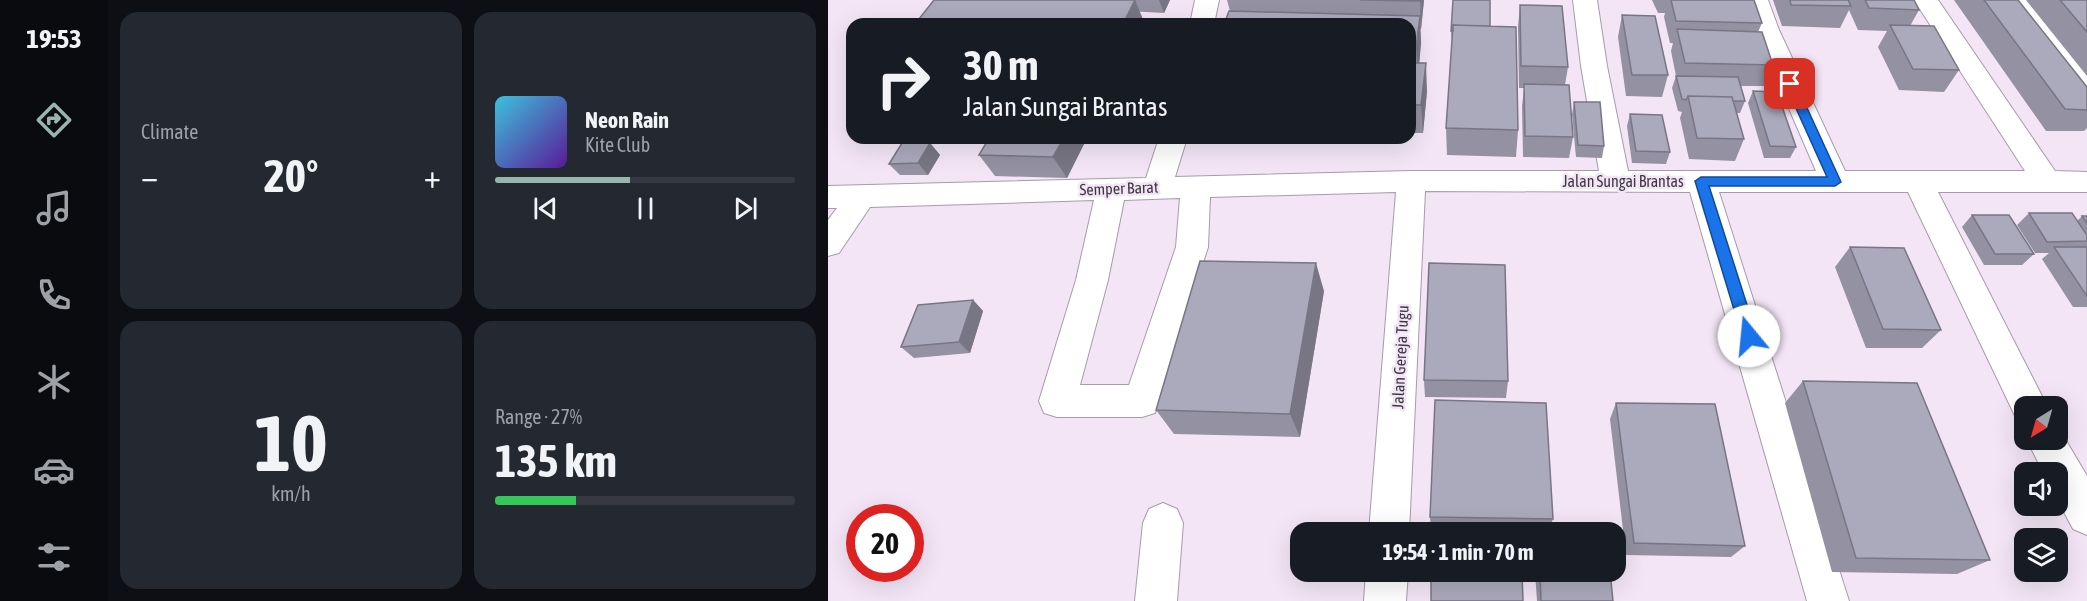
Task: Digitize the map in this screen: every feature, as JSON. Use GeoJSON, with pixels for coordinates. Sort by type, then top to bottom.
{"type":"FeatureCollection","features":[{"type":"Feature","properties":{"kind":"street"},"geometry":{"type":"LineString","coordinates":[[1203,18],[1207,0]]}},
{"type":"Feature","properties":{"kind":"street"},"geometry":{"type":"LineString","coordinates":[[1585,0],[1594,66],[1615,181]]}},
{"type":"Feature","properties":{"kind":"street"},"geometry":{"type":"LineString","coordinates":[[1756,0],[1767,30],[1835,182]]}},
{"type":"Feature","properties":{"kind":"street"},"geometry":{"type":"LineString","coordinates":[[1926,0],[2047,182]]}},
{"type":"Feature","properties":{"kind":"street"},"geometry":{"type":"LineString","coordinates":[[2016,0],[2087,87]]}},
{"type":"Feature","properties":{"kind":"street"},"geometry":{"type":"LineString","coordinates":[[1157,187],[1171,144]]}},
{"type":"Feature","properties":{"kind":"street","name":"Jalan Sungai Brantas"},"geometry":{"type":"LineString","coordinates":[[1411,181],[2087,182]]}},
{"type":"Feature","properties":{"kind":"street","name":"Semper Barat"},"geometry":{"type":"LineString","coordinates":[[828,197],[1411,181]]}},
{"type":"Feature","properties":{"kind":"street","name":"Jalan Gereja Tugu"},"geometry":{"type":"LineString","coordinates":[[1390,522],[1411,181]]}},
{"type":"Feature","properties":{"kind":"street"},"geometry":{"type":"LineString","coordinates":[[1701,181],[1828,601]]}},
{"type":"Feature","properties":{"kind":"street"},"geometry":{"type":"LineString","coordinates":[[1918,182],[2024,396]]}},
{"type":"Feature","properties":{"kind":"street"},"geometry":{"type":"LineString","coordinates":[[1112,188],[1092,280],[1057,401],[1142,401],[1192,247],[1196,186]]}},
{"type":"Feature","properties":{"kind":"street"},"geometry":{"type":"LineString","coordinates":[[828,244],[862,196]]}},
{"type":"Feature","properties":{"kind":"street"},"geometry":{"type":"LineString","coordinates":[[2051,450],[2087,515]]}},
{"type":"Feature","properties":{"kind":"street"},"geometry":{"type":"LineString","coordinates":[[1156,601],[1163,523]]}},
{"type":"Feature","properties":{"kind":"street"},"geometry":{"type":"LineString","coordinates":[[1385,601],[1386,582]]}},
{"type":"Feature","properties":{"kind":"building"},"geometry":{"type":"Polygon","coordinates":[[[934,0],[1135,0],[1126,18],[920,18],[934,0]]]}},
{"type":"Feature","properties":{"kind":"building"},"geometry":{"type":"Polygon","coordinates":[[[1360,0],[1420,0],[1420,1],[1360,0]]]}},
{"type":"Feature","properties":{"kind":"building"},"geometry":{"type":"Polygon","coordinates":[[[1453,0],[1490,0],[1490,26],[1453,25],[1453,31],[1451,31],[1453,0]]]}},
{"type":"Feature","properties":{"kind":"building"},"geometry":{"type":"Polygon","coordinates":[[[1671,0],[1754,0],[1762,23],[1676,21],[1671,0]]]}},
{"type":"Feature","properties":{"kind":"building"},"geometry":{"type":"Polygon","coordinates":[[[1790,0],[1848,0],[1851,6],[1791,5],[1790,0]]]}},
{"type":"Feature","properties":{"kind":"building"},"geometry":{"type":"Polygon","coordinates":[[[1865,0],[1914,0],[1919,10],[1869,8],[1865,0]]]}},
{"type":"Feature","properties":{"kind":"building"},"geometry":{"type":"Polygon","coordinates":[[[1984,0],[2018,0],[2087,87],[2087,110],[2065,109],[1984,0]]]}},
{"type":"Feature","properties":{"kind":"building"},"geometry":{"type":"Polygon","coordinates":[[[2060,0],[2087,0],[2087,32],[2060,0]]]}},
{"type":"Feature","properties":{"kind":"building"},"geometry":{"type":"Polygon","coordinates":[[[1520,5],[1562,6],[1568,67],[1521,66],[1520,5]]]}},
{"type":"Feature","properties":{"kind":"building"},"geometry":{"type":"Polygon","coordinates":[[[1229,11],[1420,16],[1416,48],[1416,18],[1226,18],[1229,11]]]}},
{"type":"Feature","properties":{"kind":"building"},"geometry":{"type":"Polygon","coordinates":[[[1622,15],[1655,16],[1668,75],[1632,75],[1622,15]]]}},
{"type":"Feature","properties":{"kind":"building"},"geometry":{"type":"Polygon","coordinates":[[[1453,25],[1516,27],[1518,130],[1446,128],[1453,25]]]}},
{"type":"Feature","properties":{"kind":"building"},"geometry":{"type":"Polygon","coordinates":[[[1890,25],[1934,26],[1959,70],[1913,69],[1890,25]]]}},
{"type":"Feature","properties":{"kind":"building"},"geometry":{"type":"Polygon","coordinates":[[[1677,29],[1762,32],[1773,65],[1685,63],[1677,29]]]}},
{"type":"Feature","properties":{"kind":"building"},"geometry":{"type":"Polygon","coordinates":[[[1416,63],[1426,63],[1421,105],[1416,105],[1416,63]]]}},
{"type":"Feature","properties":{"kind":"building"},"geometry":{"type":"Polygon","coordinates":[[[1676,76],[1738,77],[1745,101],[1733,101],[1732,97],[1688,96],[1686,100],[1682,99],[1676,76]]]}},
{"type":"Feature","properties":{"kind":"building"},"geometry":{"type":"Polygon","coordinates":[[[1524,84],[1569,85],[1573,137],[1525,136],[1524,84]]]}},
{"type":"Feature","properties":{"kind":"building"},"geometry":{"type":"Polygon","coordinates":[[[1753,91],[1777,92],[1796,147],[1770,146],[1753,91]]]}},
{"type":"Feature","properties":{"kind":"building"},"geometry":{"type":"Polygon","coordinates":[[[1688,96],[1732,97],[1744,139],[1697,138],[1688,96]]]}},
{"type":"Feature","properties":{"kind":"building"},"geometry":{"type":"Polygon","coordinates":[[[1574,102],[1600,102],[1604,146],[1578,145],[1574,102]]]}},
{"type":"Feature","properties":{"kind":"building"},"geometry":{"type":"Polygon","coordinates":[[[1630,114],[1662,115],[1670,152],[1636,151],[1630,114]]]}},
{"type":"Feature","properties":{"kind":"building"},"geometry":{"type":"Polygon","coordinates":[[[901,144],[929,144],[918,163],[889,164],[901,144]]]}},
{"type":"Feature","properties":{"kind":"building"},"geometry":{"type":"Polygon","coordinates":[[[985,144],[1061,144],[1053,157],[979,155],[985,144]]]}},
{"type":"Feature","properties":{"kind":"building"},"geometry":{"type":"Polygon","coordinates":[[[2029,213],[2072,213],[2087,235],[2087,241],[2047,242],[2029,213]]]}},
{"type":"Feature","properties":{"kind":"building"},"geometry":{"type":"Polygon","coordinates":[[[1972,215],[2009,215],[2034,254],[1995,254],[1972,215]]]}},
{"type":"Feature","properties":{"kind":"building"},"geometry":{"type":"Polygon","coordinates":[[[1850,247],[1904,248],[1941,330],[1883,329],[1850,247]]]}},
{"type":"Feature","properties":{"kind":"building"},"geometry":{"type":"Polygon","coordinates":[[[2054,247],[2087,247],[2087,296],[2054,247]]]}},
{"type":"Feature","properties":{"kind":"building"},"geometry":{"type":"Polygon","coordinates":[[[1200,261],[1316,263],[1290,414],[1156,410],[1200,261]]]}},
{"type":"Feature","properties":{"kind":"building"},"geometry":{"type":"Polygon","coordinates":[[[1429,263],[1505,265],[1508,381],[1424,380],[1429,263]]]}},
{"type":"Feature","properties":{"kind":"building"},"geometry":{"type":"Polygon","coordinates":[[[973,300],[959,342],[901,347],[918,305],[973,300]]]}},
{"type":"Feature","properties":{"kind":"building"},"geometry":{"type":"Polygon","coordinates":[[[1803,381],[1917,383],[1990,560],[1856,558],[1803,381]]]}},
{"type":"Feature","properties":{"kind":"building"},"geometry":{"type":"Polygon","coordinates":[[[1435,400],[1546,403],[1553,519],[1430,517],[1435,400]]]}},
{"type":"Feature","properties":{"kind":"building"},"geometry":{"type":"Polygon","coordinates":[[[1616,403],[1715,404],[1745,546],[1634,543],[1616,403]]]}},
{"type":"Feature","properties":{"kind":"building"},"geometry":{"type":"Polygon","coordinates":[[[1431,582],[1522,582],[1523,601],[1431,601],[1431,582]]]}},
{"type":"Feature","properties":{"kind":"building"},"geometry":{"type":"Polygon","coordinates":[[[1540,582],[1611,582],[1613,601],[1541,601],[1540,582]]]}},
{"type":"Feature","properties":{"kind":"route"},"geometry":{"type":"LineString","coordinates":[[1749,336],[1701,181],[1835,182],[1790,84]]}}]}
